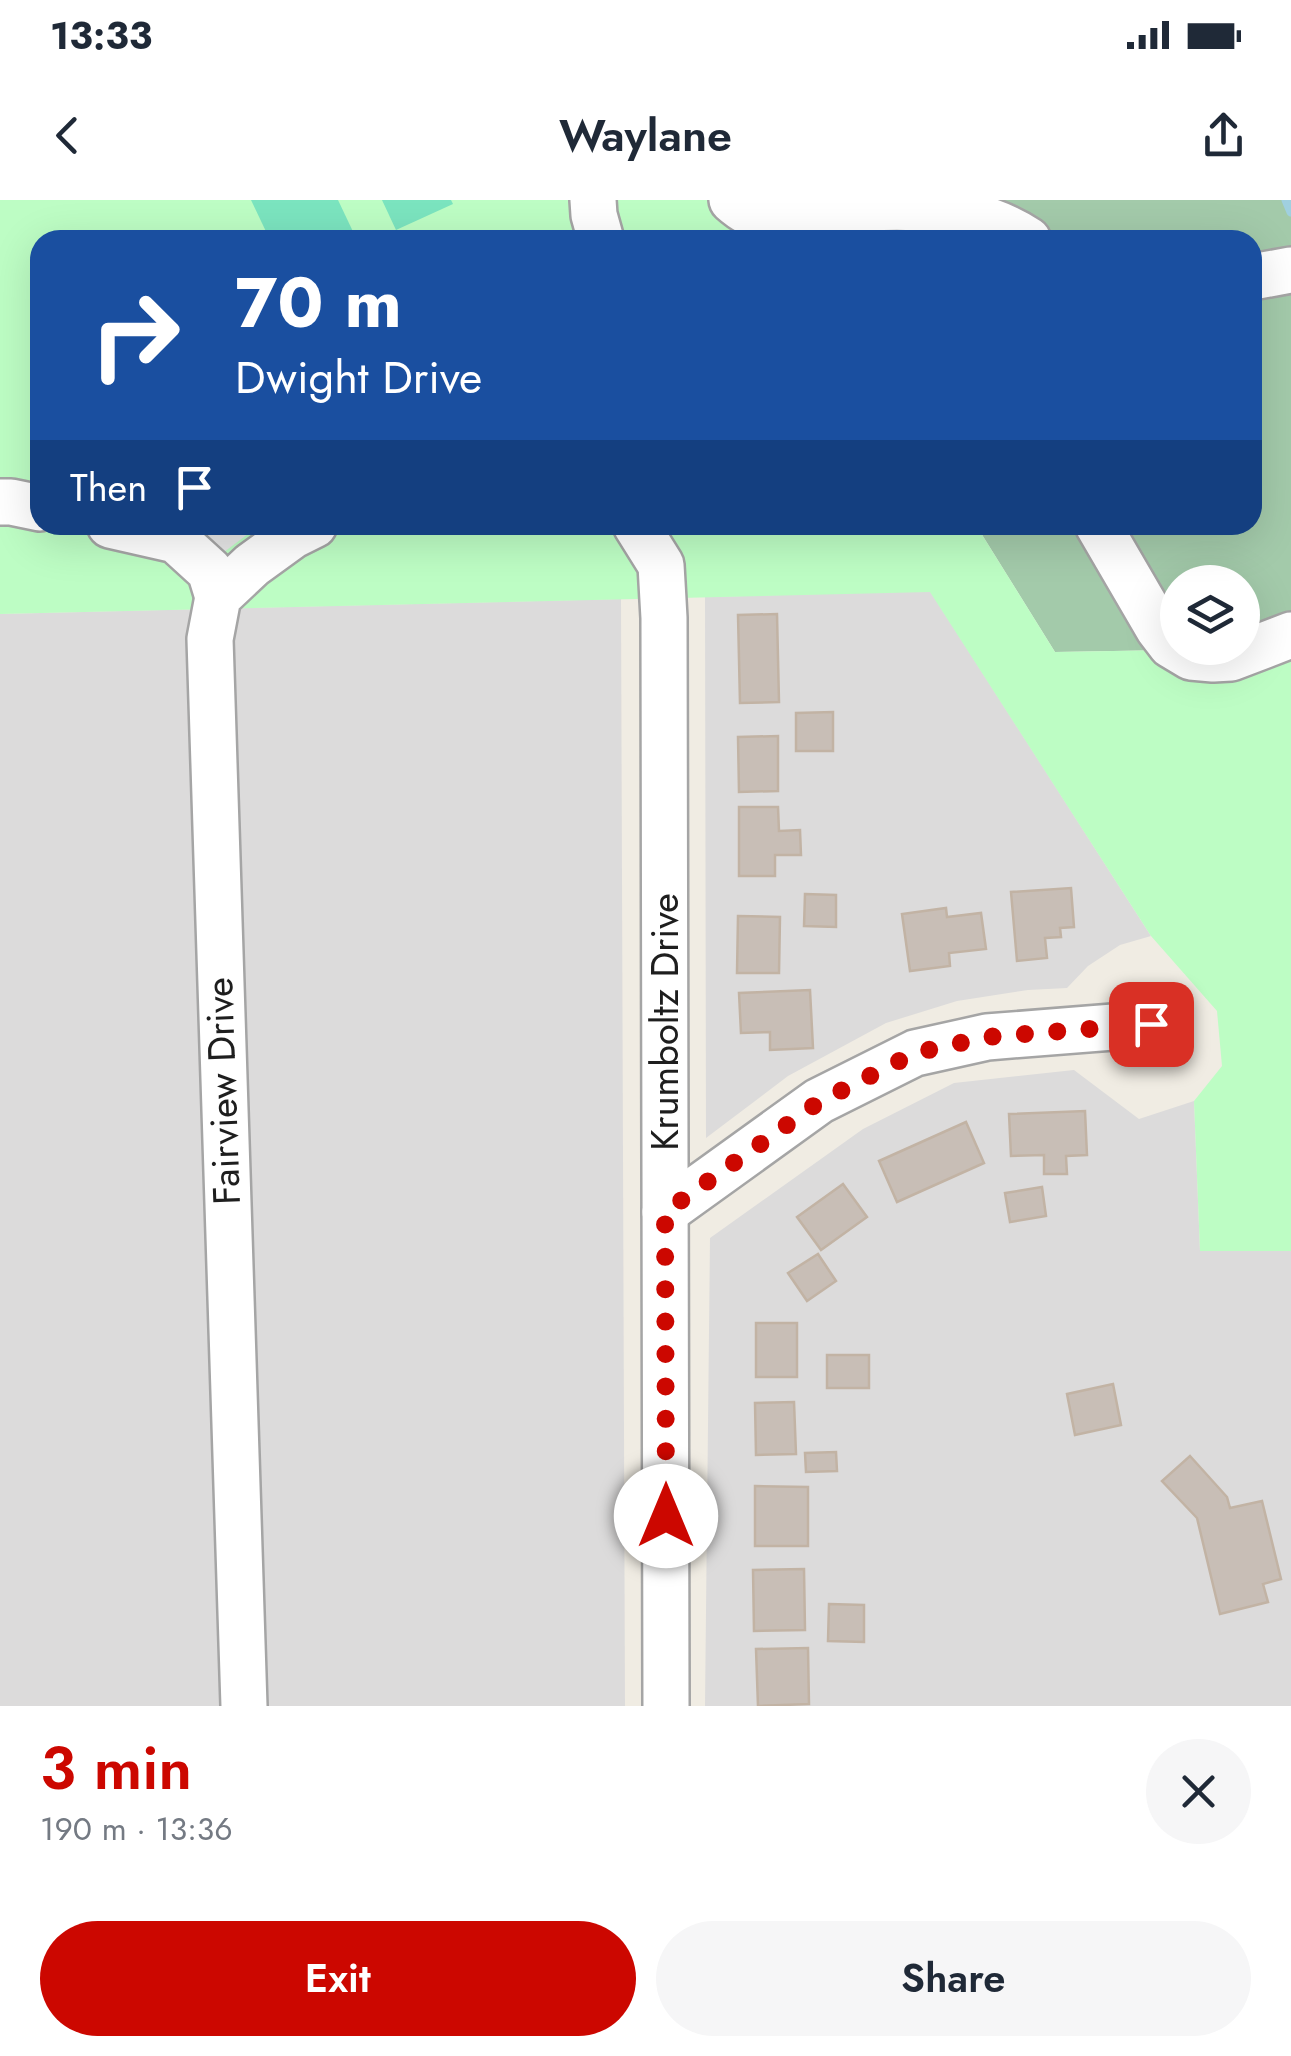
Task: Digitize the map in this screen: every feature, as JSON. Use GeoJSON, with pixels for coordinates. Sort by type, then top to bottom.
{"type":"FeatureCollection","features":[{"type":"Feature","properties":{"kind":"street"},"geometry":{"type":"LineString","coordinates":[[592,200],[598,230]]}},
{"type":"Feature","properties":{"kind":"street"},"geometry":{"type":"LineString","coordinates":[[732,200],[745,212],[772,220],[837,210],[944,209],[1006,230]]}},
{"type":"Feature","properties":{"kind":"street"},"geometry":{"type":"LineString","coordinates":[[1262,274],[1291,270]]}},
{"type":"Feature","properties":{"kind":"street"},"geometry":{"type":"LineString","coordinates":[[0,502],[30,506]]}},
{"type":"Feature","properties":{"kind":"street"},"geometry":{"type":"LineString","coordinates":[[154,535],[176,540],[210,571],[218,597],[252,565],[294,535]]}},
{"type":"Feature","properties":{"kind":"street"},"geometry":{"type":"LineString","coordinates":[[1104,535],[1158,628],[1171,645],[1191,657],[1231,658],[1290,636]]}},
{"type":"Feature","properties":{"kind":"street","name":"Krumboltz Drive"},"geometry":{"type":"LineString","coordinates":[[660,545],[664,618],[666,1706]]}},
{"type":"Feature","properties":{"kind":"street","name":"Fairview Drive"},"geometry":{"type":"LineString","coordinates":[[218,597],[210,639],[244,1706]]}},
{"type":"Feature","properties":{"kind":"street"},"geometry":{"type":"LineString","coordinates":[[665,1212],[819,1102],[915,1053],[987,1037],[1151,1024]]}},
{"type":"Feature","properties":{"kind":"shaded area"},"geometry":{"type":"Polygon","coordinates":[[[201,535],[247,535],[216,558],[201,535]]]}},
{"type":"Feature","properties":{"kind":"shaded area"},"geometry":{"type":"Polygon","coordinates":[[[930,591],[1151,936],[1120,945],[1088,966],[1067,988],[957,1001],[886,1023],[788,1076],[706,1138],[705,597],[930,591]]]}},
{"type":"Feature","properties":{"kind":"shaded area"},"geometry":{"type":"Polygon","coordinates":[[[621,599],[625,1706],[0,1706],[0,614],[621,599]]]}},
{"type":"Feature","properties":{"kind":"shaded area"},"geometry":{"type":"Polygon","coordinates":[[[1074,1070],[1139,1119],[1194,1101],[1200,1251],[1291,1251],[1291,1706],[705,1706],[710,1238],[863,1129],[954,1083],[1074,1070]]]}},
{"type":"Feature","properties":{"kind":"green space"},"geometry":{"type":"Polygon","coordinates":[[[0,200],[762,200],[784,230],[30,230],[30,535],[982,535],[1055,652],[1160,650],[1160,665],[1260,665],[1260,649],[1291,648],[1291,1251],[1200,1251],[1194,1101],[1222,1066],[1217,1011],[1151,936],[930,592],[0,614],[0,200]]]}},
{"type":"Feature","properties":{"kind":"green space"},"geometry":{"type":"Polygon","coordinates":[[[251,200],[338,200],[352,230],[265,230],[251,200]]]}},
{"type":"Feature","properties":{"kind":"green space"},"geometry":{"type":"Polygon","coordinates":[[[382,200],[451,200],[453,204],[396,230],[382,200]]]}},
{"type":"Feature","properties":{"kind":"green space"},"geometry":{"type":"Polygon","coordinates":[[[762,200],[1291,200],[1291,648],[1260,649],[1260,565],[1160,565],[1160,650],[1055,652],[982,535],[1262,535],[1262,230],[784,230],[762,200]]]}},
{"type":"Feature","properties":{"kind":"building"},"geometry":{"type":"Polygon","coordinates":[[[777,614],[779,702],[740,703],[738,615],[777,614]]]}},
{"type":"Feature","properties":{"kind":"building"},"geometry":{"type":"Polygon","coordinates":[[[833,712],[833,751],[796,751],[796,713],[833,712]]]}},
{"type":"Feature","properties":{"kind":"building"},"geometry":{"type":"Polygon","coordinates":[[[778,736],[778,791],[739,792],[738,737],[778,736]]]}},
{"type":"Feature","properties":{"kind":"building"},"geometry":{"type":"Polygon","coordinates":[[[739,807],[778,807],[779,831],[800,830],[801,855],[775,855],[775,876],[739,876],[739,807]]]}},
{"type":"Feature","properties":{"kind":"building"},"geometry":{"type":"Polygon","coordinates":[[[1071,888],[1074,927],[1060,928],[1061,937],[1045,938],[1047,958],[1017,961],[1011,892],[1071,888]]]}},
{"type":"Feature","properties":{"kind":"building"},"geometry":{"type":"Polygon","coordinates":[[[805,894],[836,895],[836,927],[804,926],[805,894]]]}},
{"type":"Feature","properties":{"kind":"building"},"geometry":{"type":"Polygon","coordinates":[[[946,908],[947,917],[981,913],[986,949],[949,953],[950,966],[910,971],[902,914],[946,908]]]}},
{"type":"Feature","properties":{"kind":"building"},"geometry":{"type":"Polygon","coordinates":[[[738,916],[780,917],[779,973],[737,973],[738,916]]]}},
{"type":"Feature","properties":{"kind":"building"},"geometry":{"type":"Polygon","coordinates":[[[810,990],[813,1048],[770,1050],[770,1032],[741,1033],[739,993],[810,990]]]}},
{"type":"Feature","properties":{"kind":"building"},"geometry":{"type":"Polygon","coordinates":[[[1085,1111],[1087,1155],[1066,1156],[1067,1174],[1044,1174],[1044,1155],[1011,1156],[1009,1114],[1085,1111]]]}},
{"type":"Feature","properties":{"kind":"building"},"geometry":{"type":"Polygon","coordinates":[[[966,1122],[984,1163],[897,1202],[879,1161],[966,1122]]]}},
{"type":"Feature","properties":{"kind":"building"},"geometry":{"type":"Polygon","coordinates":[[[843,1184],[867,1217],[821,1250],[797,1217],[843,1184]]]}},
{"type":"Feature","properties":{"kind":"building"},"geometry":{"type":"Polygon","coordinates":[[[1042,1187],[1046,1216],[1010,1222],[1005,1193],[1042,1187]]]}},
{"type":"Feature","properties":{"kind":"building"},"geometry":{"type":"Polygon","coordinates":[[[818,1254],[836,1281],[807,1301],[788,1273],[818,1254]]]}},
{"type":"Feature","properties":{"kind":"building"},"geometry":{"type":"Polygon","coordinates":[[[756,1323],[797,1323],[797,1377],[756,1377],[756,1323]]]}},
{"type":"Feature","properties":{"kind":"building"},"geometry":{"type":"Polygon","coordinates":[[[827,1355],[869,1355],[869,1388],[827,1388],[827,1355]]]}},
{"type":"Feature","properties":{"kind":"building"},"geometry":{"type":"Polygon","coordinates":[[[1113,1384],[1121,1425],[1075,1435],[1067,1394],[1113,1384]]]}},
{"type":"Feature","properties":{"kind":"building"},"geometry":{"type":"Polygon","coordinates":[[[794,1402],[796,1454],[756,1455],[755,1403],[794,1402]]]}},
{"type":"Feature","properties":{"kind":"building"},"geometry":{"type":"Polygon","coordinates":[[[836,1452],[837,1471],[806,1472],[805,1453],[836,1452]]]}},
{"type":"Feature","properties":{"kind":"building"},"geometry":{"type":"Polygon","coordinates":[[[1190,1456],[1227,1497],[1230,1508],[1262,1501],[1281,1579],[1263,1584],[1268,1602],[1220,1614],[1197,1518],[1162,1481],[1190,1456]]]}},
{"type":"Feature","properties":{"kind":"building"},"geometry":{"type":"Polygon","coordinates":[[[755,1486],[808,1487],[808,1546],[755,1546],[755,1486]]]}},
{"type":"Feature","properties":{"kind":"building"},"geometry":{"type":"Polygon","coordinates":[[[804,1569],[805,1630],[754,1631],[753,1570],[804,1569]]]}},
{"type":"Feature","properties":{"kind":"building"},"geometry":{"type":"Polygon","coordinates":[[[829,1604],[864,1605],[864,1642],[828,1641],[829,1604]]]}},
{"type":"Feature","properties":{"kind":"building"},"geometry":{"type":"Polygon","coordinates":[[[808,1648],[809,1704],[758,1706],[756,1649],[808,1648]]]}},
{"type":"Feature","properties":{"kind":"waterway"},"geometry":{"type":"LineString","coordinates":[[1286,200],[1291,212]]}},
{"type":"Feature","properties":{"kind":"route"},"geometry":{"type":"LineString","coordinates":[[666,1516],[665,1212],[819,1102],[915,1053],[987,1037],[1151,1024]]}}]}
